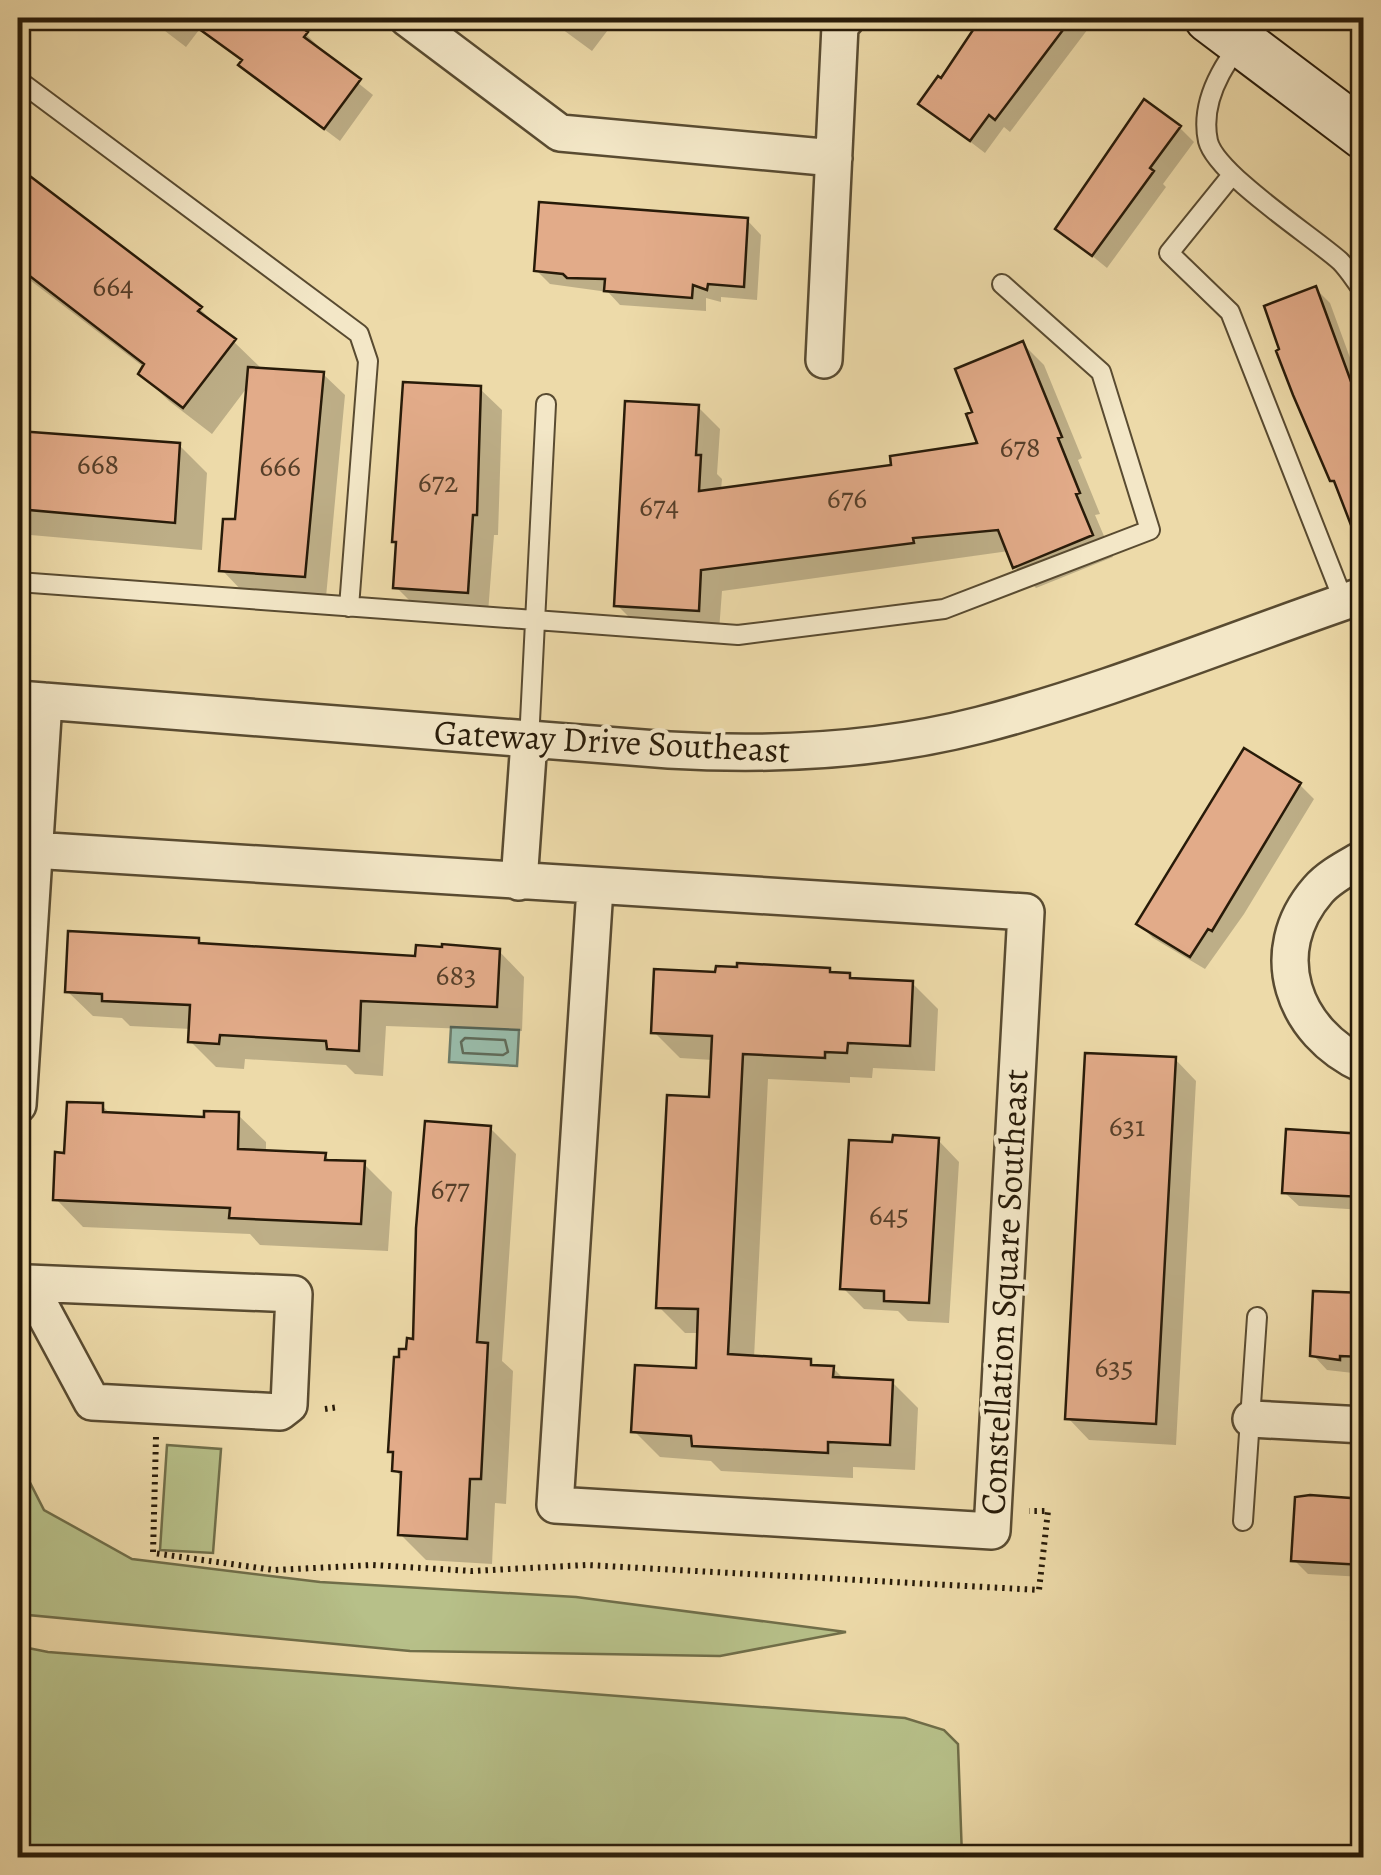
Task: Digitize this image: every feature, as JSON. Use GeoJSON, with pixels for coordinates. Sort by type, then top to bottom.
{"type":"FeatureCollection","features":[{"type":"Feature","properties":{"kind":"street"},"geometry":{"type":"LineString","coordinates":[[407,18],[560,133],[834,158]]}},
{"type":"Feature","properties":{"kind":"street"},"geometry":{"type":"LineString","coordinates":[[824,360],[840,26],[847,18]]}},
{"type":"Feature","properties":{"kind":"street"},"geometry":{"type":"LineString","coordinates":[[1238,25],[1364,135]]}},
{"type":"Feature","properties":{"kind":"street","name":"Gateway Drive Southeast"},"geometry":{"type":"LineString","coordinates":[[31,700],[529,741],[742,754],[818,750],[978,725],[1056,702],[1354,598]]}},
{"type":"Feature","properties":{"kind":"street"},"geometry":{"type":"LineString","coordinates":[[18,1106],[32,850],[31,700]]}},
{"type":"Feature","properties":{"kind":"street"},"geometry":{"type":"LineString","coordinates":[[519,882],[529,741]]}},
{"type":"Feature","properties":{"kind":"street","name":"Constellation Square Southeast"},"geometry":{"type":"LineString","coordinates":[[32,850],[1026,912],[992,1532],[556,1505],[595,888]]}},
{"type":"Feature","properties":{"kind":"street"},"geometry":{"type":"LineString","coordinates":[[1364,858],[1320,886],[1302,912],[1291,947],[1291,978],[1299,1006],[1316,1034],[1340,1054],[1364,1064]]}},
{"type":"Feature","properties":{"kind":"street"},"geometry":{"type":"LineString","coordinates":[[23,1273],[294,1294],[289,1404],[280,1412],[92,1402],[23,1273]]}},
{"type":"Feature","properties":{"kind":"street"},"geometry":{"type":"LineString","coordinates":[[1252,1419],[1364,1426]]}},
{"type":"Feature","properties":{"kind":"lane"},"geometry":{"type":"LineString","coordinates":[[1238,25],[1209,96],[1208,144],[1232,176],[1344,264],[1364,292]]}},
{"type":"Feature","properties":{"kind":"lane"},"geometry":{"type":"LineString","coordinates":[[18,80],[359,334],[368,361],[349,607]]}},
{"type":"Feature","properties":{"kind":"lane"},"geometry":{"type":"LineString","coordinates":[[1232,176],[1169,254],[1230,312],[1354,598]]}},
{"type":"Feature","properties":{"kind":"lane"},"geometry":{"type":"LineString","coordinates":[[18,582],[738,635],[944,609],[1150,530],[1101,372],[1002,284]]}},
{"type":"Feature","properties":{"kind":"lane"},"geometry":{"type":"LineString","coordinates":[[529,741],[546,404]]}},
{"type":"Feature","properties":{"kind":"lane"},"geometry":{"type":"LineString","coordinates":[[1243,1521],[1257,1318]]}},
{"type":"Feature","properties":{"kind":"green space"},"geometry":{"type":"Polygon","coordinates":[[[167,1445],[221,1449],[213,1553],[160,1550],[167,1445]]]}},
{"type":"Feature","properties":{"kind":"green space"},"geometry":{"type":"Polygon","coordinates":[[[18,1459],[44,1510],[132,1559],[320,1582],[576,1597],[846,1632],[720,1656],[410,1651],[18,1614],[18,1459]]]}},
{"type":"Feature","properties":{"kind":"green space"},"geometry":{"type":"Polygon","coordinates":[[[18,1646],[48,1652],[905,1718],[944,1730],[958,1744],[962,1857],[54,1857],[18,1842],[18,1646]]]}},
{"type":"Feature","properties":{"kind":"water"},"geometry":{"type":"Polygon","coordinates":[[[451,1027],[519,1030],[517,1066],[449,1062],[451,1027]]]}},
{"type":"Feature","properties":{"kind":"building"},"geometry":{"type":"Polygon","coordinates":[[[184,18],[288,18],[308,32],[304,37],[361,79],[324,129],[238,65],[242,60],[184,18]]]}},
{"type":"Feature","properties":{"kind":"building"},"geometry":{"type":"Polygon","coordinates":[[[981,18],[1072,18],[995,120],[989,115],[970,141],[918,104],[938,76],[941,78],[981,18]]]}},
{"type":"Feature","properties":{"kind":"building"},"geometry":{"type":"Polygon","coordinates":[[[1144,99],[1181,126],[1150,168],[1154,171],[1092,256],[1055,229],[1144,99]]]}},
{"type":"Feature","properties":{"kind":"building"},"geometry":{"type":"Polygon","coordinates":[[[18,167],[202,307],[198,311],[236,339],[183,408],[138,374],[144,364],[18,267],[18,167]]]}},
{"type":"Feature","properties":{"kind":"building"},"geometry":{"type":"Polygon","coordinates":[[[539,202],[748,218],[744,287],[708,284],[707,290],[693,285],[692,298],[604,291],[605,279],[567,278],[563,274],[534,271],[539,202]]]}},
{"type":"Feature","properties":{"kind":"building"},"geometry":{"type":"Polygon","coordinates":[[[1316,286],[1364,417],[1361,551],[1334,481],[1330,481],[1293,395],[1264,306],[1316,286]]]}},
{"type":"Feature","properties":{"kind":"building"},"geometry":{"type":"Polygon","coordinates":[[[1023,341],[1062,437],[1058,438],[1093,535],[1013,568],[998,530],[913,538],[914,543],[701,570],[699,611],[614,606],[625,401],[699,405],[699,491],[891,465],[890,456],[977,443],[966,414],[972,412],[955,369],[1023,341]]]}},
{"type":"Feature","properties":{"kind":"building"},"geometry":{"type":"Polygon","coordinates":[[[248,367],[324,372],[305,577],[219,571],[223,519],[235,519],[248,367]]]}},
{"type":"Feature","properties":{"kind":"building"},"geometry":{"type":"Polygon","coordinates":[[[403,382],[481,386],[477,515],[473,515],[468,593],[393,588],[396,542],[392,542],[403,382]]]}},
{"type":"Feature","properties":{"kind":"building"},"geometry":{"type":"Polygon","coordinates":[[[18,431],[180,443],[175,523],[18,509],[18,431]]]}},
{"type":"Feature","properties":{"kind":"building"},"geometry":{"type":"Polygon","coordinates":[[[1244,748],[1301,783],[1212,931],[1208,929],[1190,957],[1136,924],[1244,748]]]}},
{"type":"Feature","properties":{"kind":"building"},"geometry":{"type":"Polygon","coordinates":[[[68,931],[415,956],[416,945],[500,949],[497,1007],[361,1001],[359,1051],[327,1049],[326,1041],[220,1035],[219,1044],[188,1042],[190,1005],[102,1001],[102,994],[65,992],[68,931]]]}},
{"type":"Feature","properties":{"kind":"building"},"geometry":{"type":"Polygon","coordinates":[[[737,963],[830,968],[830,972],[850,973],[850,978],[913,981],[910,1046],[848,1043],[847,1053],[825,1052],[825,1058],[743,1054],[728,1354],[811,1359],[811,1365],[834,1366],[833,1377],[893,1380],[890,1445],[828,1442],[828,1453],[692,1446],[691,1436],[631,1432],[635,1365],[696,1368],[698,1309],[656,1308],[667,1095],[709,1097],[712,1036],[651,1033],[654,969],[715,972],[716,966],[737,967],[737,963]]]}},
{"type":"Feature","properties":{"kind":"building"},"geometry":{"type":"Polygon","coordinates":[[[1085,1053],[1176,1057],[1156,1424],[1065,1419],[1085,1053]]]}},
{"type":"Feature","properties":{"kind":"building"},"geometry":{"type":"Polygon","coordinates":[[[67,1102],[103,1103],[103,1112],[204,1117],[204,1111],[239,1112],[238,1149],[326,1153],[325,1160],[365,1161],[361,1224],[229,1218],[230,1208],[53,1200],[55,1152],[64,1153],[67,1102]]]}},
{"type":"Feature","properties":{"kind":"building"},"geometry":{"type":"Polygon","coordinates":[[[425,1121],[491,1126],[477,1342],[488,1343],[481,1479],[470,1479],[467,1539],[398,1535],[401,1472],[392,1471],[393,1452],[388,1452],[394,1357],[399,1357],[399,1349],[406,1349],[407,1338],[413,1339],[416,1228],[425,1121]]]}},
{"type":"Feature","properties":{"kind":"building"},"geometry":{"type":"Polygon","coordinates":[[[1286,1129],[1364,1134],[1364,1197],[1282,1193],[1286,1129]]]}},
{"type":"Feature","properties":{"kind":"building"},"geometry":{"type":"Polygon","coordinates":[[[893,1135],[939,1138],[929,1303],[884,1301],[884,1291],[840,1289],[849,1140],[892,1142],[893,1135]]]}},
{"type":"Feature","properties":{"kind":"building"},"geometry":{"type":"Polygon","coordinates":[[[1313,1291],[1364,1293],[1364,1357],[1340,1356],[1340,1360],[1310,1356],[1313,1291]]]}},
{"type":"Feature","properties":{"kind":"building"},"geometry":{"type":"Polygon","coordinates":[[[1295,1497],[1364,1499],[1364,1565],[1291,1561],[1295,1497]]]}}]}
